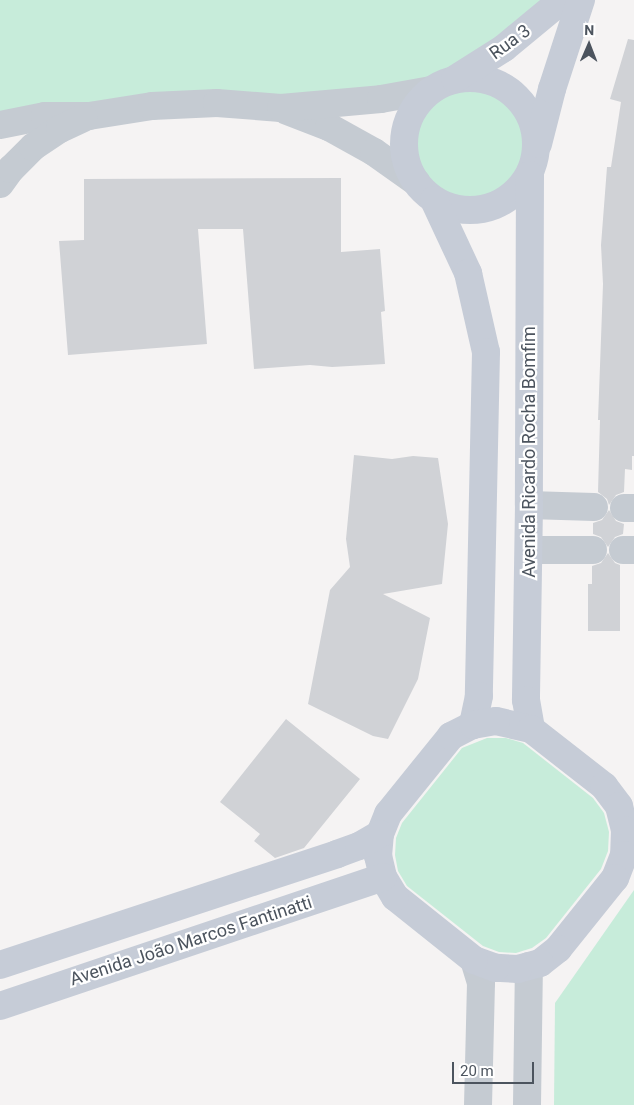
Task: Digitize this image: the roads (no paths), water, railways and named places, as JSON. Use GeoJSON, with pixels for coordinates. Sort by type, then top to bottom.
{"type":"FeatureCollection","features":[{"type":"Feature","properties":{"kind":"street","name":"Rua 3"},"geometry":{"type":"LineString","coordinates":[[443,85],[504,48],[562,0]]}},
{"type":"Feature","properties":{"kind":"street","name":"Avenida Ricardo Rocha Bomfim"},"geometry":{"type":"LineString","coordinates":[[531,729],[526,700],[533,163],[554,81],[581,0]]}},
{"type":"Feature","properties":{"kind":"street"},"geometry":{"type":"LineString","coordinates":[[0,125],[45,116],[89,116],[152,106],[217,103],[281,108],[381,99],[480,78],[504,87],[523,103],[535,125],[533,163],[516,192],[498,205],[476,210],[454,209],[425,191],[366,148],[329,127],[281,108]]}},
{"type":"Feature","properties":{"kind":"street"},"geometry":{"type":"LineString","coordinates":[[443,85],[414,109],[405,133],[405,159],[425,191],[468,273],[486,352],[479,686],[473,725]]}},
{"type":"Feature","properties":{"kind":"street"},"geometry":{"type":"LineString","coordinates":[[0,184],[33,147],[60,129],[89,116]]}},
{"type":"Feature","properties":{"kind":"street"},"geometry":{"type":"LineString","coordinates":[[529,505],[594,507]]}},
{"type":"Feature","properties":{"kind":"street"},"geometry":{"type":"LineString","coordinates":[[529,550],[593,550]]}},
{"type":"Feature","properties":{"kind":"street"},"geometry":{"type":"LineString","coordinates":[[496,721],[531,729],[604,786],[612,796],[623,818],[626,842],[621,866],[615,878],[558,949],[540,962],[529,966],[518,969],[496,968],[474,960],[395,897],[383,877],[378,856],[380,834],[388,814],[451,736],[473,725],[496,721]]}},
{"type":"Feature","properties":{"kind":"street","name":"Avenida João Marcos Fantinatti"},"geometry":{"type":"LineString","coordinates":[[0,965],[337,854],[359,846],[380,834]]}},
{"type":"Feature","properties":{"kind":"street","name":"Avenida João Marcos Fantinatti"},"geometry":{"type":"LineString","coordinates":[[0,1006],[383,877]]}},
{"type":"Feature","properties":{"kind":"street"},"geometry":{"type":"LineString","coordinates":[[474,960],[481,983],[478,1105]]}},
{"type":"Feature","properties":{"kind":"street"},"geometry":{"type":"LineString","coordinates":[[527,1105],[529,966]]}}]}
